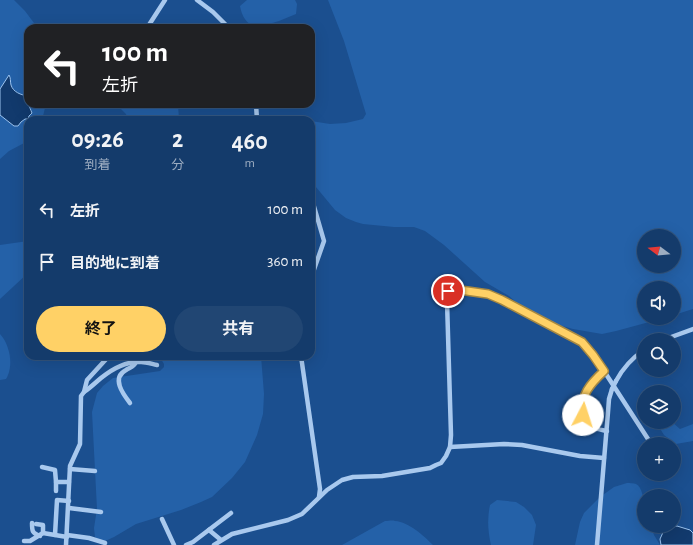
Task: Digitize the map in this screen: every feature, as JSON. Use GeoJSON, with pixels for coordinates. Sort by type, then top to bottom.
{"type":"FeatureCollection","features":[{"type":"Feature","properties":{"kind":"street"},"geometry":{"type":"LineString","coordinates":[[150,24],[165,0]]}},
{"type":"Feature","properties":{"kind":"street"},"geometry":{"type":"LineString","coordinates":[[197,0],[213,12],[225,24]]}},
{"type":"Feature","properties":{"kind":"street"},"geometry":{"type":"LineString","coordinates":[[315,210],[324,241],[315,267]]}},
{"type":"Feature","properties":{"kind":"street"},"geometry":{"type":"LineString","coordinates":[[214,545],[232,534],[295,518],[302,514],[327,490],[342,480],[353,476],[382,476],[430,468],[441,463],[450,447],[451,435],[447,301],[448,291],[460,290],[488,294],[582,342],[604,371],[647,437]]}},
{"type":"Feature","properties":{"kind":"street"},"geometry":{"type":"LineString","coordinates":[[681,333],[693,329]]}},
{"type":"Feature","properties":{"kind":"street"},"geometry":{"type":"LineString","coordinates":[[597,545],[609,399],[612,389],[625,366],[637,355]]}},
{"type":"Feature","properties":{"kind":"street"},"geometry":{"type":"LineString","coordinates":[[66,545],[70,469],[72,460],[80,444],[81,396],[84,392],[87,380],[105,360]]}},
{"type":"Feature","properties":{"kind":"street"},"geometry":{"type":"LineString","coordinates":[[303,360],[320,497]]}},
{"type":"Feature","properties":{"kind":"street"},"geometry":{"type":"LineString","coordinates":[[84,392],[115,368],[136,362],[157,365]]}},
{"type":"Feature","properties":{"kind":"street"},"geometry":{"type":"LineString","coordinates":[[130,403],[120,388],[119,379],[122,373],[134,366],[136,362]]}},
{"type":"Feature","properties":{"kind":"street"},"geometry":{"type":"LineString","coordinates":[[604,371],[588,389],[582,408],[586,421],[592,427],[607,431]]}},
{"type":"Feature","properties":{"kind":"street"},"geometry":{"type":"LineString","coordinates":[[450,447],[504,444],[522,445],[580,456],[604,458]]}},
{"type":"Feature","properties":{"kind":"street"},"geometry":{"type":"LineString","coordinates":[[42,467],[55,470],[56,491]]}},
{"type":"Feature","properties":{"kind":"street"},"geometry":{"type":"LineString","coordinates":[[70,469],[95,472]]}},
{"type":"Feature","properties":{"kind":"street"},"geometry":{"type":"LineString","coordinates":[[56,482],[69,482]]}},
{"type":"Feature","properties":{"kind":"street"},"geometry":{"type":"LineString","coordinates":[[55,535],[57,500],[69,501]]}},
{"type":"Feature","properties":{"kind":"street"},"geometry":{"type":"LineString","coordinates":[[69,508],[101,512]]}},
{"type":"Feature","properties":{"kind":"street"},"geometry":{"type":"LineString","coordinates":[[186,545],[193,542],[231,512]]}},
{"type":"Feature","properties":{"kind":"street"},"geometry":{"type":"LineString","coordinates":[[162,519],[174,545]]}},
{"type":"Feature","properties":{"kind":"street"},"geometry":{"type":"LineString","coordinates":[[42,534],[43,525],[34,523],[33,532],[35,534],[89,538],[105,543]]}},
{"type":"Feature","properties":{"kind":"street"},"geometry":{"type":"LineString","coordinates":[[209,530],[221,540]]}},
{"type":"Feature","properties":{"kind":"street"},"geometry":{"type":"LineString","coordinates":[[24,541],[30,541],[42,534]]}},
{"type":"Feature","properties":{"kind":"shaded area"},"geometry":{"type":"Polygon","coordinates":[[[0,0],[14,0],[35,24],[24,24],[24,108],[45,108],[43,116],[24,116],[24,143],[9,151],[0,159],[0,0]]]}},
{"type":"Feature","properties":{"kind":"shaded area"},"geometry":{"type":"Polygon","coordinates":[[[247,0],[295,0],[297,4],[296,14],[269,24],[250,24],[242,14],[240,6],[247,0]]]}},
{"type":"Feature","properties":{"kind":"shaded area"},"geometry":{"type":"Polygon","coordinates":[[[328,0],[693,0],[693,309],[681,313],[681,281],[637,281],[638,325],[602,334],[573,329],[537,317],[523,308],[509,296],[485,282],[444,245],[425,231],[414,227],[363,224],[346,218],[335,210],[315,186],[315,122],[330,124],[346,123],[363,119],[366,114],[344,41],[328,0]]]}},
{"type":"Feature","properties":{"kind":"shaded area"},"geometry":{"type":"Polygon","coordinates":[[[9,75],[11,85],[14,90],[24,95],[24,108],[30,108],[32,113],[29,116],[24,116],[24,120],[18,126],[14,126],[0,115],[0,89],[9,75]]]}},
{"type":"Feature","properties":{"kind":"shaded area"},"geometry":{"type":"Polygon","coordinates":[[[120,108],[178,108],[179,116],[127,116],[120,108]]]}},
{"type":"Feature","properties":{"kind":"shaded area"},"geometry":{"type":"Polygon","coordinates":[[[24,242],[24,277],[0,299],[0,245],[24,242]]]}},
{"type":"Feature","properties":{"kind":"shaded area"},"geometry":{"type":"Polygon","coordinates":[[[0,334],[6,344],[10,356],[10,368],[6,379],[0,380],[0,334]]]}},
{"type":"Feature","properties":{"kind":"shaded area"},"geometry":{"type":"Polygon","coordinates":[[[162,360],[261,360],[264,394],[263,414],[257,435],[245,462],[232,478],[212,497],[181,510],[136,524],[103,542],[95,537],[94,528],[97,509],[92,412],[97,393],[113,378],[160,371],[164,367],[162,360]]]}},
{"type":"Feature","properties":{"kind":"shaded area"},"geometry":{"type":"Polygon","coordinates":[[[693,424],[693,441],[681,443],[681,437],[667,437],[660,429],[681,429],[693,424]]]}},
{"type":"Feature","properties":{"kind":"shaded area"},"geometry":{"type":"Polygon","coordinates":[[[627,483],[635,484],[639,487],[640,489],[637,489],[637,533],[653,533],[660,545],[575,545],[580,522],[584,513],[600,497],[614,487],[627,483]]]}},
{"type":"Feature","properties":{"kind":"shaded area"},"geometry":{"type":"Polygon","coordinates":[[[497,500],[516,502],[532,515],[536,525],[533,545],[491,545],[488,515],[490,505],[497,500]]]}},
{"type":"Feature","properties":{"kind":"shaded area"},"geometry":{"type":"Polygon","coordinates":[[[385,521],[394,521],[406,524],[421,534],[433,545],[342,545],[385,521]]]}},
{"type":"Feature","properties":{"kind":"shaded area"},"geometry":{"type":"Polygon","coordinates":[[[681,527],[690,530],[693,533],[693,545],[661,545],[660,539],[663,533],[681,533],[681,527]]]}},
{"type":"Feature","properties":{"kind":"route"},"geometry":{"type":"LineString","coordinates":[[448,291],[460,290],[488,294],[582,342],[604,371],[596,378],[585,394],[582,408],[583,415]]}}]}
